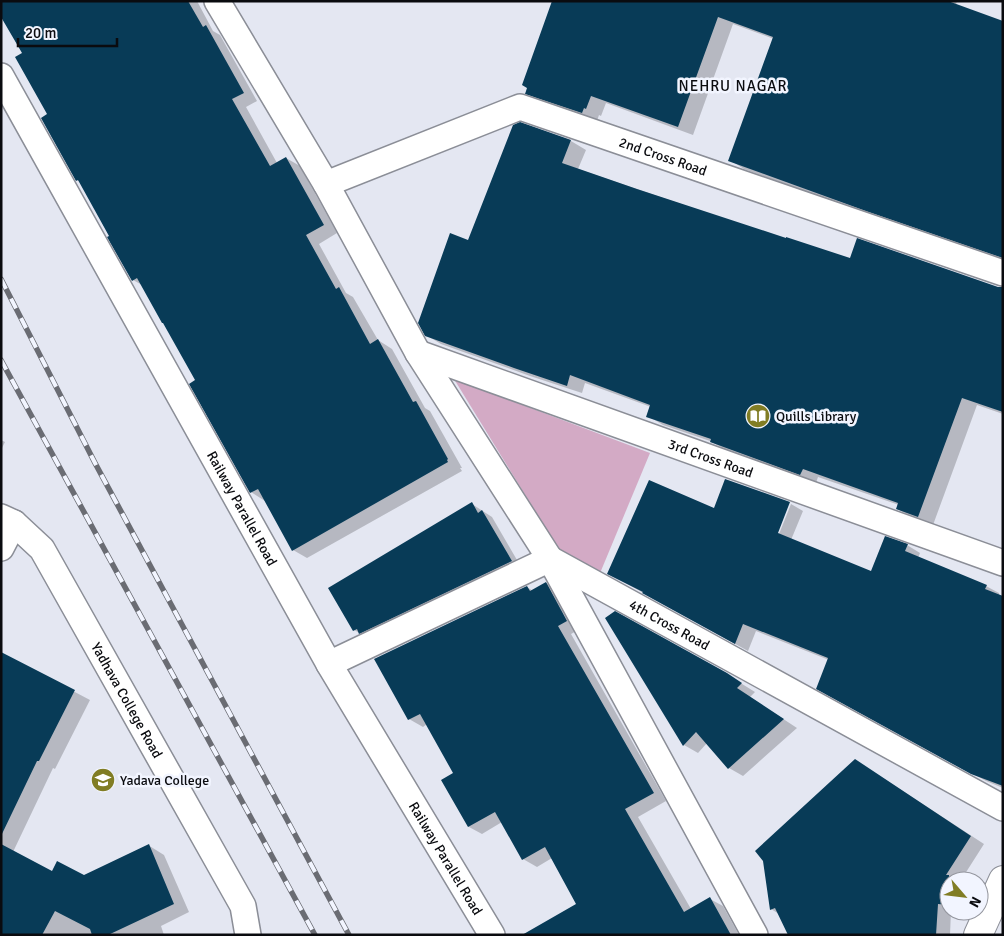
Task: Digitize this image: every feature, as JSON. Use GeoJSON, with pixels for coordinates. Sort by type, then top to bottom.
{"type":"FeatureCollection","features":[{"type":"Feature","properties":{"kind":"main road"},"geometry":{"type":"LineString","coordinates":[[978,935],[1003,880]]}},
{"type":"Feature","properties":{"kind":"street"},"geometry":{"type":"LineString","coordinates":[[217,1],[326,184],[418,353],[550,559],[755,935]]}},
{"type":"Feature","properties":{"kind":"street","name":"Railway Parallel Road"},"geometry":{"type":"LineString","coordinates":[[1,76],[330,664],[492,935]]}},
{"type":"Feature","properties":{"kind":"street","name":"2nd Cross Road"},"geometry":{"type":"LineString","coordinates":[[326,184],[520,107],[1003,273]]}},
{"type":"Feature","properties":{"kind":"street","name":"3rd Cross Road"},"geometry":{"type":"LineString","coordinates":[[418,353],[1003,563]]}},
{"type":"Feature","properties":{"kind":"street"},"geometry":{"type":"LineString","coordinates":[[1,548],[8,520]]}},
{"type":"Feature","properties":{"kind":"street","name":"Yadhava College Road"},"geometry":{"type":"LineString","coordinates":[[8,520],[42,549],[243,906],[248,935]]}},
{"type":"Feature","properties":{"kind":"street"},"geometry":{"type":"LineString","coordinates":[[330,664],[550,559]]}},
{"type":"Feature","properties":{"kind":"street","name":"4th Cross Road"},"geometry":{"type":"LineString","coordinates":[[550,559],[1003,808]]}},
{"type":"Feature","properties":{"kind":"shaded area"},"geometry":{"type":"Polygon","coordinates":[[[454,379],[650,453],[598,578],[567,563],[454,379]]]}},
{"type":"Feature","properties":{"kind":"building"},"geometry":{"type":"Polygon","coordinates":[[[1,1],[188,1],[203,27],[206,25],[244,93],[232,99],[270,166],[286,157],[324,225],[306,235],[336,289],[339,287],[370,344],[378,339],[413,402],[416,401],[448,462],[292,551],[258,489],[250,493],[189,384],[195,380],[137,278],[132,281],[78,180],[76,181],[41,118],[47,114],[15,57],[22,53],[1,17],[1,1]]]}},
{"type":"Feature","properties":{"kind":"building"},"geometry":{"type":"Polygon","coordinates":[[[552,1],[948,1],[1003,21],[1003,258],[728,161],[773,37],[718,17],[678,127],[591,96],[586,109],[584,108],[582,113],[525,94],[527,88],[522,85],[552,1]]]}},
{"type":"Feature","properties":{"kind":"building"},"geometry":{"type":"Polygon","coordinates":[[[520,122],[571,140],[562,163],[637,189],[850,258],[857,238],[998,287],[1003,287],[1003,412],[962,398],[918,517],[896,509],[898,503],[803,469],[800,475],[710,442],[711,439],[646,417],[650,405],[570,375],[567,386],[425,336],[418,323],[450,233],[468,240],[513,125],[520,122]]]}},
{"type":"Feature","properties":{"kind":"building"},"geometry":{"type":"Polygon","coordinates":[[[725,479],[790,502],[778,533],[871,571],[885,536],[908,544],[905,551],[987,585],[985,589],[1003,596],[1003,786],[971,774],[816,689],[828,658],[743,624],[735,644],[607,574],[649,480],[714,508],[725,479]]]}},
{"type":"Feature","properties":{"kind":"building"},"geometry":{"type":"Polygon","coordinates":[[[472,502],[478,513],[482,510],[512,561],[359,634],[357,629],[353,631],[328,588],[472,502]]]}},
{"type":"Feature","properties":{"kind":"building"},"geometry":{"type":"Polygon","coordinates":[[[546,582],[567,621],[558,626],[654,793],[625,809],[684,912],[710,897],[731,935],[522,935],[576,904],[545,847],[522,860],[495,812],[468,827],[441,780],[453,773],[420,714],[408,720],[374,659],[527,586],[530,591],[546,582]]]}},
{"type":"Feature","properties":{"kind":"building"},"geometry":{"type":"Polygon","coordinates":[[[615,611],[727,673],[742,683],[737,688],[784,719],[728,769],[696,732],[683,746],[605,618],[615,611]]]}},
{"type":"Feature","properties":{"kind":"building"},"geometry":{"type":"Polygon","coordinates":[[[1,652],[75,690],[39,761],[37,761],[1,836],[1,652]]]}},
{"type":"Feature","properties":{"kind":"building"},"geometry":{"type":"Polygon","coordinates":[[[855,759],[971,836],[949,871],[939,871],[939,904],[936,935],[788,935],[775,908],[770,910],[763,861],[755,851],[855,759]]]}},
{"type":"Feature","properties":{"kind":"building"},"geometry":{"type":"Polygon","coordinates":[[[1,844],[52,871],[57,861],[84,875],[149,844],[174,904],[108,935],[92,935],[90,929],[55,911],[42,935],[1,935],[1,844]]]}},
{"type":"Feature","properties":{"kind":"railway"},"geometry":{"type":"LineString","coordinates":[[1,279],[95,463],[349,935]]}},
{"type":"Feature","properties":{"kind":"railway"},"geometry":{"type":"LineString","coordinates":[[1,360],[315,935]]}},
{"type":"Feature","properties":{"kind":"place","name":"Quills Library"},"geometry":{"type":"Point","coordinates":[758,416]}},
{"type":"Feature","properties":{"kind":"place","name":"Yadava College"},"geometry":{"type":"Point","coordinates":[103,780]}},
{"type":"Feature","properties":{"kind":"district","name":"NEHRU NAGAR"},"geometry":{"type":"Point","coordinates":[733,86]}}]}
